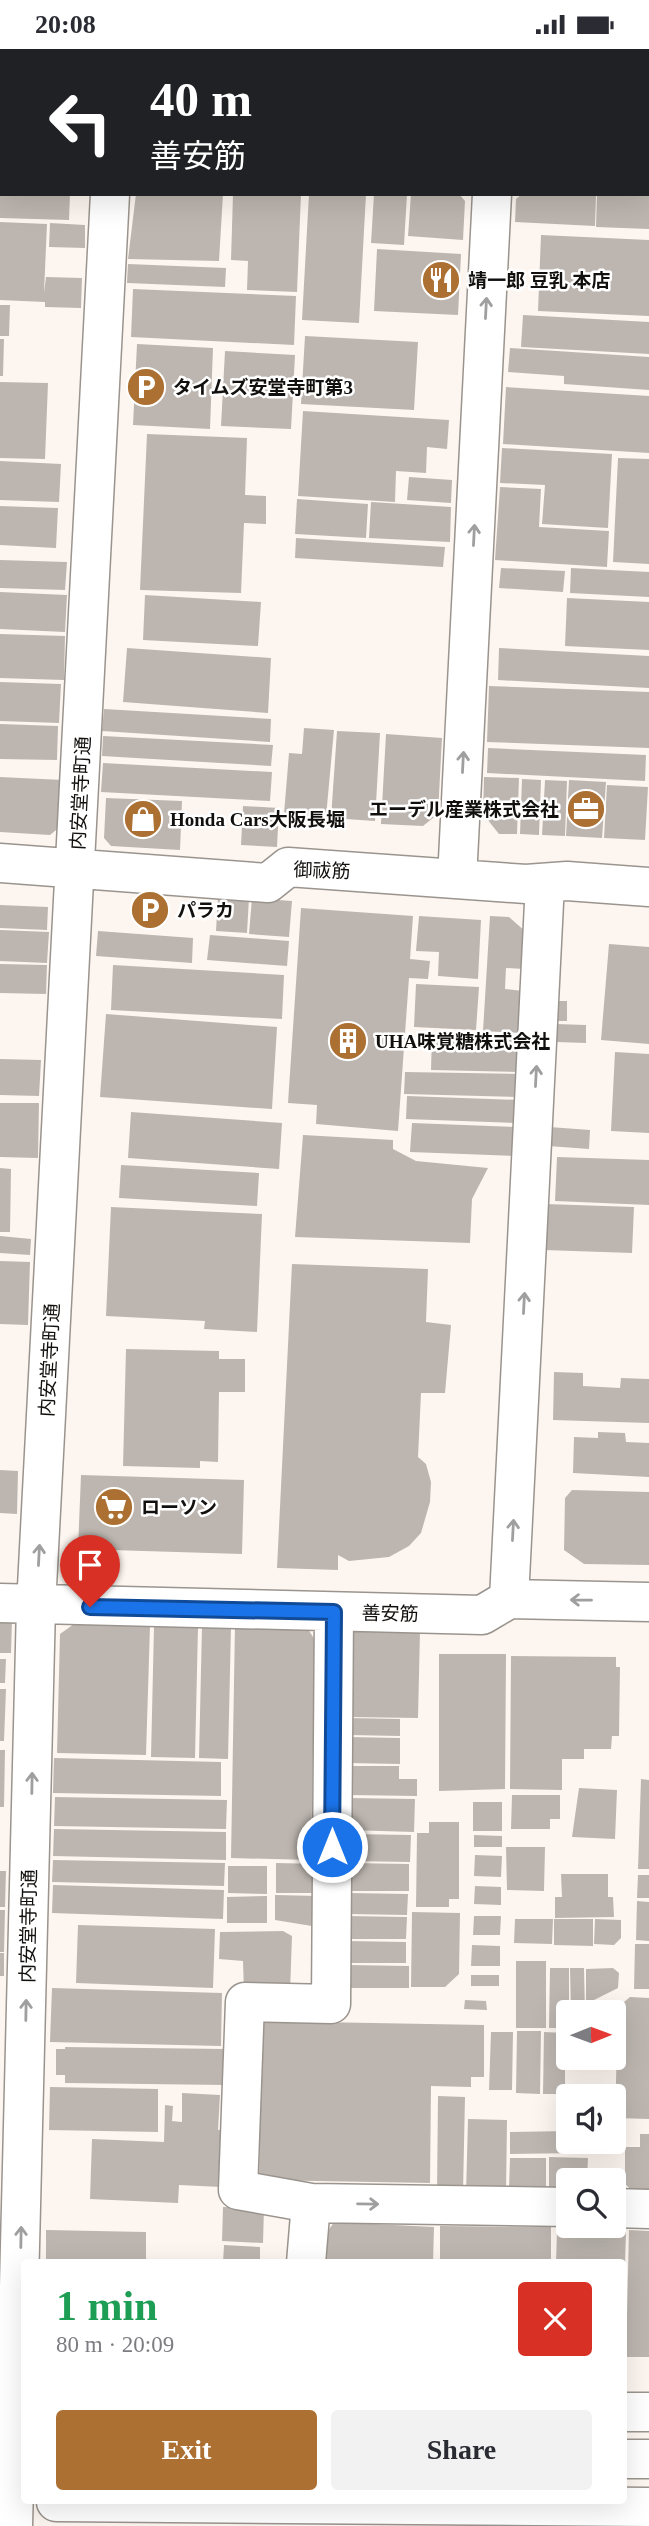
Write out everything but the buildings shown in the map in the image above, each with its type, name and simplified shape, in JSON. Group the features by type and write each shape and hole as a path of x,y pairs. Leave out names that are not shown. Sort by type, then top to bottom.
{"street":[{"name":"内安堂寺町通","path":"13,2526 18,1605 76,868 110,196"},
{"path":"457,879 492,196"},
{"name":"御祓筋","path":"0,863 268,883 288,866 457,879 545,883 567,881 649,887"},
{"path":"509,1599 545,883"},
{"name":"善安筋","path":"18,1605 482,1615 509,1599 649,1602"},
{"path":"334,1612 331,2004 245,2002 238,2190 311,2203 556,2207"},
{"path":"306,2259 311,2203"},
{"path":"626,2208 649,2209"},
{"path":"627,2412 649,2412"},
{"path":"627,2459 649,2459"},
{"path":"293,2504 649,2507"}],"place":[{"name":"靖一郎 豆乳 本店","path":"441,280"},
{"name":"タイムズ安堂寺町第3","path":"146,387"},
{"name":"エーデル産業株式会社","path":"586,809"},
{"name":"Honda Cars大阪長堀","path":"143,819"},
{"name":"パラカ","path":"150,910"},
{"name":"UHA味覚糖株式会社","path":"348,1041"},
{"name":"ローソン","path":"114,1507"}],"route":[{"path":"90,1607 334,1612 332,1847"}]}
